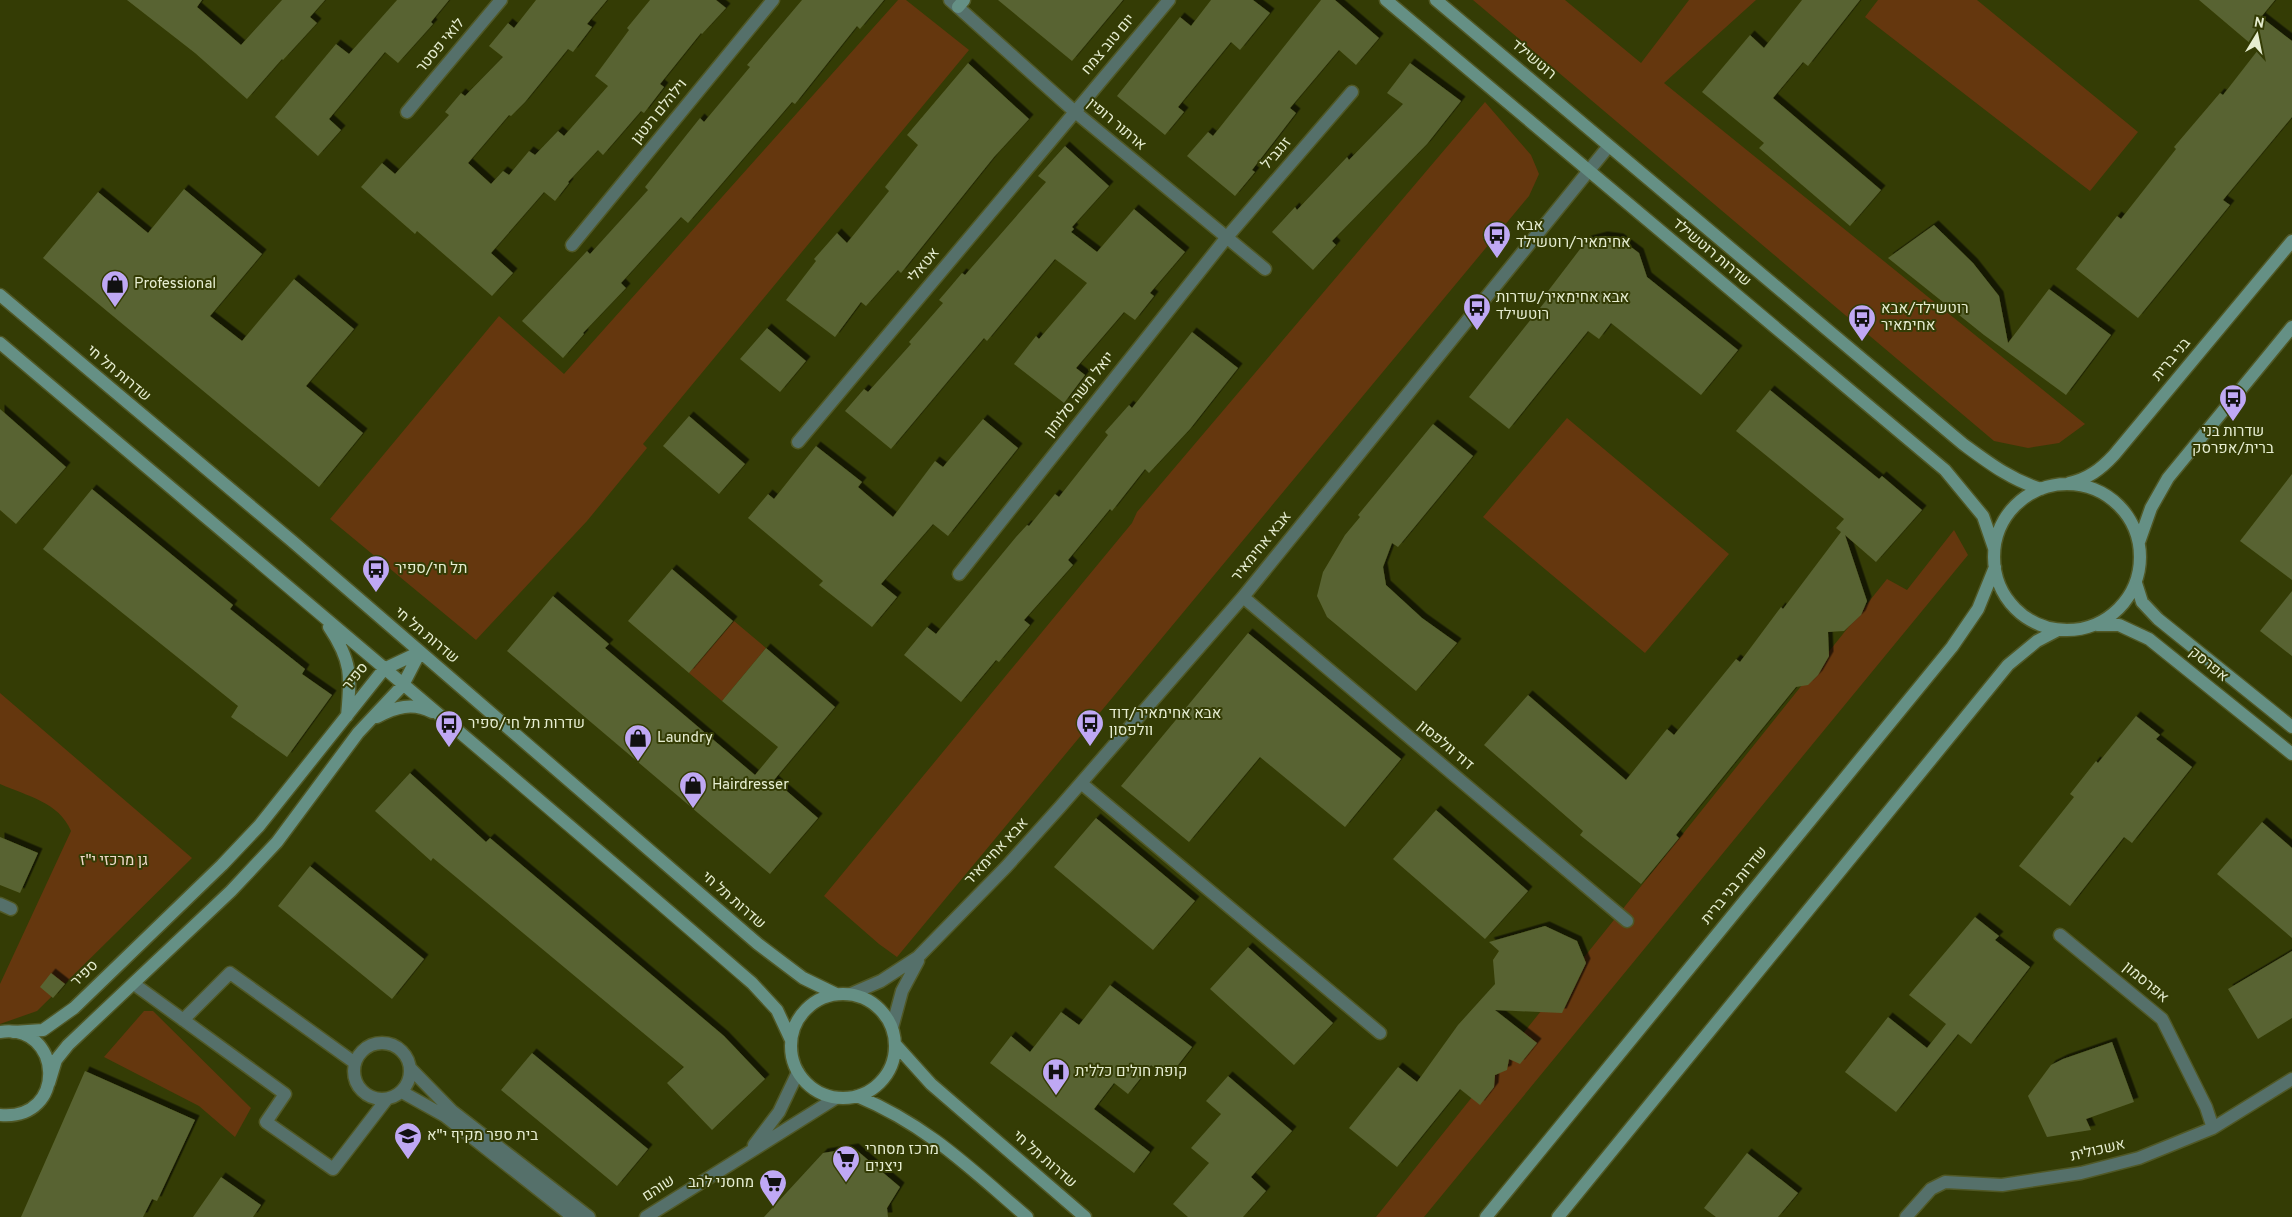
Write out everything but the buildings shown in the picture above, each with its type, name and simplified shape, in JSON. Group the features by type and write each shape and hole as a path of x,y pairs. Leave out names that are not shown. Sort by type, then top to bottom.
{"main road":[{"name":"שדרות רוטשילד","path":"1386,0 1944,470 1972,500 1983,516 1994,548"},
{"name":"רוטשילד","path":"1436,0 1608,147"},
{"name":"שדרות רוטשילד","path":"1608,147 1963,444 2002,473 2020,483 2041,489"},
{"name":"בני ברית","path":"2066,484 2082,480 2102,468 2292,241"},
{"name":"שדרות תל חי","path":"0,295 420,652 758,944 803,978 836,994"},
{"path":"2139,542 2151,508 2168,478 2292,327"},
{"path":"0,343 403,685 524,784 752,983 777,1010 791,1040"},
{"path":"2066,484 2091,488 2113,500 2130,518 2139,542 2140,570 2136,583 2120,609 2094,625 2076,630 2058,630 2040,625 2023,615 2009,602 2000,585 1995,567 1994,548 2000,529 2010,512 2024,498 2041,489 2066,484"},
{"name":"שדרות בני ברית","path":"1486,1217 1952,647 1978,609 1995,567"},
{"name":"אפרסק","path":"2136,583 2142,602 2154,614 2292,727"},
{"path":"321,614 339,642 347,660 350,674 347,716"},
{"name":"אפרסק","path":"2094,625 2119,625 2149,639 2292,754"},
{"path":"1558,1217 2002,672 2037,641 2058,630"},
{"path":"0,1115 14,1115 26,1112 37,1105 44,1095 56,1060 68,1045 231,891 277,842 358,733 403,685 420,652"},
{"name":"ספיר","path":"0,1032 43,1030 57,1022 81,1001 222,865 259,826 384,669 420,652"},
{"path":"358,733 376,717 390,709 405,706 424,708 445,719"},
{"path":"836,994 851,994 865,998 877,1006 888,1018 895,1044 894,1060 884,1079 872,1090 857,1096 836,1098 816,1091 798,1072 792,1059 791,1040 795,1026 806,1009 817,1000 836,994"},
{"path":"14,1032 27,1036 38,1044 46,1055 50,1069 49,1083"},
{"name":"שדרות תל חי","path":"895,1044 931,1084 1085,1217"},
{"path":"857,1096 902,1118 941,1143 1027,1217"}],"street":[{"name":"לואי פסטר","path":"407,112 500,0"},
{"name":"וילהלם רנטגן","path":"572,245 773,0"},
{"name":"יום טוב צמח","path":"1074,111 1169,0"},
{"name":"ארתור רופין","path":"958,2 1074,111 1265,269"},
{"name":"זנגביל","path":"1227,237 1352,92"},
{"name":"אטאלי","path":"798,442 1074,111"},
{"name":"אבא אחימאיר","path":"851,994 892,975 923,952 1006,867 1243,597 1608,147"},
{"name":"יואל משה סלומון","path":"959,574 1227,237"},
{"name":"דוד וולפסון","path":"1243,597 1627,921"},
{"path":"1081,782 1380,1033"},
{"name":"אפרסמון","path":"2060,935 2162,1019 2206,1107 2213,1128"},
{"name":"אבא אחימאיר","path":"892,1028 906,982 923,952"},
{"path":"184,1020 230,973 355,1063"},
{"path":"134,984 285,1094 266,1122 333,1169 386,1100 402,1092 407,1086 411,1069"},
{"path":"386,1100 369,1097 361,1091 356,1082 355,1063 365,1049 378,1043 395,1046 402,1052 411,1069 452,1111 588,1217"},
{"name":"שוהם","path":"741,1157 755,1144 779,1112 798,1072"},
{"name":"אשכולית","path":"1906,1217 1925,1194 1945,1182 2002,1185 2081,1173 2139,1158 2213,1128 2292,1079"},
{"path":"402,1092 445,1116 573,1217"},
{"name":"שוהם","path":"646,1217 836,1098"}],"green space":[{"path":"898,0 906,0 969,50 643,444 647,448 587,521 476,640 330,519 499,316 564,374"},
{"path":"1473,0 1565,0 1641,63 1689,0 1756,0 1664,83 2085,424 2059,443 2028,448 1994,441"},
{"path":"1878,0 1977,0 2138,132 2090,191 1865,17"},
{"path":"1485,102 1531,155 1539,174 1529,196 897,957 879,944 824,896 1132,523 1137,512"},
{"path":"1567,418 1729,554 1645,653 1483,517"},
{"path":"1954,530 1968,555 1424,1217 1376,1217 1887,579 1907,590"},
{"path":"734,621 766,648 722,701 689,673"},
{"name":"גן מרכזי י\"ז","path":"0,693 192,858 37,1011 0,1024 0,984 71,831 59,813 41,801 0,784"},
{"path":"144,1011 153,1011 251,1108 235,1137 199,1106 104,1057"}],"place":[{"name":"אבא אחימאיר/רוטשילד","path":"1497,259"},
{"name":"Professional","path":"115,308"},
{"name":"אבא אחימאיר/שדרות רוטשילד","path":"1477,331"},
{"name":"רוטשילד/אבא אחימאיר","path":"1862,342"},
{"name":"שדרות בני ברית/אפרסק","path":"2233,422"},
{"name":"תל חי/ספיר","path":"376,593"},
{"name":"אבא אחימאיר/דוד וולפסון","path":"1090,747"},
{"name":"שדרות תל חי/ספיר","path":"449,748"},
{"name":"Laundry","path":"638,762"},
{"name":"Hairdresser","path":"693,809"},
{"name":"קופת חולים כללית","path":"1056,1096"},
{"name":"בית ספר מקיף י\"א","path":"408,1160"},
{"name":"מרכז מסחרי ניצנים","path":"846,1183"},
{"name":"מחסני להב","path":"773,1207"}]}
